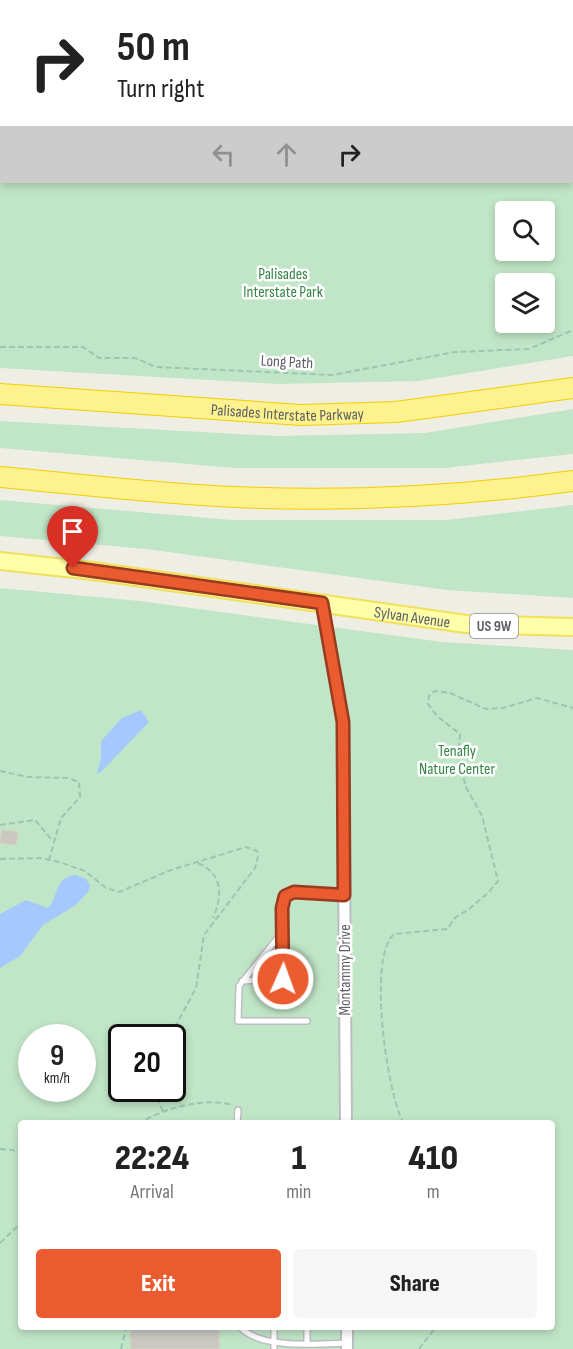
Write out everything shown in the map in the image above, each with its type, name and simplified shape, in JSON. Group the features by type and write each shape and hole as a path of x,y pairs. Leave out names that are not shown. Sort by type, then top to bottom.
{"highway":[{"name":"Palisades Interstate Parkway","path":"0,394 301,415 396,412 573,388"},
{"path":"0,477 236,497 315,498 472,494 573,481"}],"main road":[{"name":"US 9W","path":"0,561 322,603"},
{"name":"Sylvan Avenue","path":"322,603 475,625 573,627"}],"street":[{"name":"Montammy Drive","path":"322,603 343,722 346,1120"},
{"path":"347,1330 347,1346"}],"lane":[{"path":"242,981 283,979 282,908 285,896 294,892 344,895"},
{"path":"284,930 239,986 238,1021 307,1021"},
{"path":"237,1110 237,1120"},
{"path":"243,1330 248,1335 274,1346 307,1344 347,1346"},
{"path":"274,1330 274,1346"},
{"path":"307,1330 307,1344"}],"path":[{"name":"Long Path","path":"0,347 82,347 99,358 135,358 156,368 332,375 456,352 529,349 573,330"},
{"path":"402,1120 392,1097 382,1037 385,948 394,934 447,929 456,917 482,899 498,881 482,816 466,787 458,759 460,734 437,716 428,704 429,696 435,691 445,692 493,709 537,698 573,708"},
{"path":"0,771 28,777 68,778 79,782 80,796 61,818 49,860"},
{"path":"0,825 35,819 46,829 53,842"},
{"path":"0,859 16,857 49,860 85,871 112,892 119,892 171,870 246,848 254,849 258,856 255,868 211,923"},
{"path":"177,1024 196,988 201,944 219,905 220,886 210,870 197,862"},
{"path":"160,1102 163,1112"},
{"path":"146,1120 163,1112 220,1102 232,1104 237,1110"},
{"path":"0,1149 18,1151"},
{"path":"0,1243 18,1226"},
{"path":"121,1349 126,1330"},
{"path":"419,1349 433,1330"}],"green space":[{"name":"Palisades Interstate Park","path":"0,183 573,183 573,356 419,381 279,384 0,368"},
{"path":"573,409 573,454 444,468 235,468 0,448 0,421 276,436 424,433"},
{"path":"0,500 232,520 447,520 573,505 573,598 447,590 146,549 0,536"},
{"name":"Tenafly Nature Center","path":"0,588 140,601 442,642 573,650 573,1349 0,1349"}],"water":[{"path":"141,710 149,722 100,773 97,773 101,759 101,741 122,718"},
{"path":"76,875 86,879 90,885 88,892 76,905 43,925 20,956 0,968 0,914 26,900 48,908 60,883 69,876"}],"building":[{"path":"2,830 18,832 16,845 0,843"},
{"path":"130,1330 219,1330 219,1349 131,1349"}],"route":[{"path":"73,568 322,603 343,722 344,895 294,892 285,896 282,908 283,979"}]}
